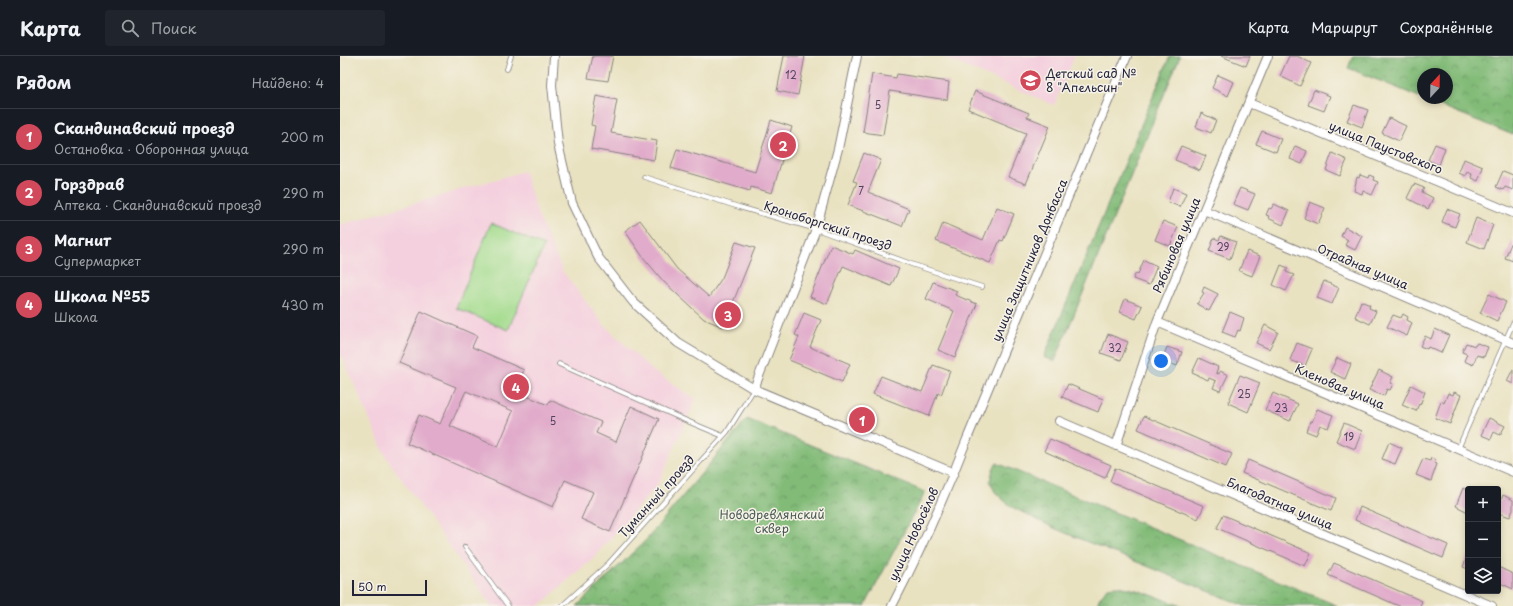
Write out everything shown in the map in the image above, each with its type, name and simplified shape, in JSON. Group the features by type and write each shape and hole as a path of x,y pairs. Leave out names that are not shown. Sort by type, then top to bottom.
{"street":[{"path":"554,56 552,85 558,144 572,203 598,257 633,302 678,343 754,389 954,473"},
{"path":"754,389 816,229 838,149 857,56"},
{"name":"улица Защитников Донбасса","path":"954,473 1127,56"},
{"name":"Рябиновая улица","path":"1116,446 1157,322 1268,56"},
{"name":"улица Паустовского","path":"1249,103 1513,212"},
{"name":"Отрадная улица","path":"1204,210 1509,341"},
{"name":"Кленовая улица","path":"1157,322 1513,472"},
{"name":"Благодатная улица","path":"1059,421 1492,606"},
{"name":"улица Новосёлов","path":"892,606 920,550 954,473"}],"lane":[{"path":"507,69 511,56"},
{"name":"Кроноборгский проезд","path":"644,177 739,207 816,229 914,265 982,287"},
{"path":"1458,449 1509,341 1513,323"},
{"path":"559,364 723,436"},
{"name":"Туманный проезд","path":"562,606 608,564 723,436 754,389"},
{"path":"464,547 508,606"}],"shaded area":[{"name":"Детский сад № 8 \"Апельсин\"","path":"941,56 1075,56 1054,105"},
{"path":"524,171 538,215 563,272 604,325 653,371 696,399 658,484 595,556 539,606 492,606 386,457 340,351 340,225"}],"green space":[{"path":"1170,56 1180,56 1055,361 1044,357"},
{"path":"1353,56 1513,56 1513,135 1437,104 1453,104 1453,68 1417,68 1417,96 1348,68"},
{"path":"491,223 544,246 508,330 456,308"},
{"name":"Новодревлянский сквер","path":"747,419 925,492 865,606 577,606 647,539"},
{"path":"997,463 1338,606 1245,606 1056,529 1010,506 995,492 990,481 993,469"},
{"path":"1118,586 1137,590 1182,606 1097,606 1099,599 1108,587"}],"building":[{"path":"593,56 613,56 608,81 588,78"},
{"path":"784,56 805,56 798,95 777,91"},
{"path":"1221,56 1250,56 1246,66"},
{"path":"1289,56 1297,56 1311,63 1300,86 1280,76"},
{"path":"872,74 896,78 897,74 949,82 947,100 890,91 883,135 863,132"},
{"path":"1218,75 1234,82 1228,96 1212,88"},
{"path":"1314,90 1330,96 1324,111 1308,105"},
{"path":"975,91 1029,113 1027,117 1050,126 1026,184 1008,177 1026,133 968,109"},
{"path":"596,96 617,100 611,133 657,141 654,160 591,149 595,126 591,125"},
{"path":"1354,105 1368,110 1362,127 1347,121"},
{"path":"1201,113 1216,120 1211,133 1196,127"},
{"path":"1389,118 1406,126 1399,141 1382,133"},
{"path":"771,120 792,127 772,193 751,187 750,191 671,168 677,149 755,172"},
{"path":"1262,131 1281,139 1276,152 1256,144"},
{"path":"1435,144 1445,148 1439,165 1428,160"},
{"path":"1181,146 1206,156 1200,170 1175,160"},
{"path":"1295,146 1307,151 1302,164 1290,159"},
{"path":"864,153 881,160 868,192 909,209 902,226 848,205 857,182 853,181"},
{"path":"1332,153 1347,160 1340,176 1326,170"},
{"path":"1464,159 1483,167 1478,181 1471,178 1472,174 1467,172 1465,176 1459,173"},
{"path":"1503,171 1513,175 1513,190 1505,187 1503,190 1496,187"},
{"path":"1360,175 1368,178 1369,175 1374,177 1373,180 1378,182 1372,195 1363,191 1362,194 1354,191 1357,177 1359,178"},
{"path":"1414,184 1424,188 1422,192 1433,198 1428,209 1407,198"},
{"path":"1173,188 1186,193 1180,207 1168,202"},
{"path":"1240,188 1255,194 1248,210 1233,204"},
{"path":"1310,202 1325,208 1318,224 1304,218"},
{"path":"1274,204 1289,211 1283,225 1268,218 1269,216 1266,215 1269,208 1271,209"},
{"path":"997,207 1014,214 1003,241 1000,240 990,263 936,241 943,223 983,240"},
{"path":"1447,209 1460,214 1455,227 1442,222"},
{"path":"1476,218 1493,225 1484,249 1467,242"},
{"path":"640,220 677,269 709,297 722,278 736,242 755,248 723,327 704,319 664,282 643,257 625,231"},
{"path":"1163,221 1178,227 1170,246 1155,240"},
{"path":"1345,227 1362,236 1355,250 1345,245 1348,240 1341,236"},
{"path":"1221,236 1236,242 1230,259 1209,251 1214,238 1219,240"},
{"path":"1513,239 1513,261 1505,258"},
{"path":"831,245 853,254 855,250 899,269 891,286 843,266 827,304 810,297"},
{"path":"1247,251 1260,256 1252,276 1239,271"},
{"path":"1144,260 1157,266 1149,285 1133,279 1136,273 1138,274"},
{"path":"1281,265 1288,268 1286,272 1294,275 1286,291 1273,285"},
{"path":"1324,281 1339,288 1332,304 1317,298"},
{"path":"933,282 957,291 955,295 977,304 955,357 938,350 954,311 926,299"},
{"path":"1204,287 1218,294 1209,311 1197,304 1204,293 1202,292"},
{"path":"1489,294 1506,302 1497,321 1480,313"},
{"path":"1125,299 1142,306 1136,319 1120,312"},
{"path":"1361,301 1370,305 1369,308 1376,311 1370,324 1355,317"},
{"path":"421,311 477,336 472,347 524,370 515,391 548,405 550,400 601,422 596,433 616,442 631,406 659,419 610,532 581,519 593,492 565,480 553,507 407,443 419,415 440,424 456,387 399,363","holes":["466,391 513,411 498,447 450,426"]},
{"path":"1230,312 1244,318 1240,331 1238,330 1235,337 1222,332"},
{"path":"804,313 821,320 810,347 850,364 842,382 789,360 799,337 795,335"},
{"path":"1403,314 1408,317 1407,320 1412,323 1407,336 1387,327 1393,315 1401,318"},
{"path":"1265,325 1278,332 1269,349 1256,343"},
{"path":"1435,329 1449,335 1441,353 1428,347 1427,349 1420,346 1425,336 1431,339"},
{"path":"1108,334 1128,342 1121,360 1101,353"},
{"path":"1297,343 1312,349 1305,366 1290,360"},
{"path":"1466,343 1475,346 1477,343 1488,347 1484,357 1477,355 1473,365 1464,361 1467,354 1462,352"},
{"path":"1167,347 1182,352 1177,366 1162,360"},
{"path":"1199,358 1218,367 1216,373 1219,374 1220,371 1228,375 1220,391 1213,388 1216,381 1209,378 1208,380 1192,373"},
{"path":"1337,358 1351,364 1345,379 1330,372"},
{"path":"933,365 950,371 941,395 938,393 929,416 873,394 881,376 922,392"},
{"path":"1513,369 1513,384 1507,381"},
{"path":"1379,370 1393,377 1390,383 1393,384 1390,390 1387,389 1384,396 1369,390"},
{"path":"1240,375 1260,383 1248,412 1228,403"},
{"path":"1068,384 1103,399 1098,412 1062,397"},
{"path":"1411,385 1425,392 1416,411 1402,405"},
{"path":"1454,392 1461,395 1450,424 1435,418 1441,401 1444,403 1448,393 1453,395"},
{"path":"1273,393 1298,404 1290,421 1265,410"},
{"path":"1317,409 1333,415 1328,428 1320,425 1316,435 1306,431 1310,421 1312,422"},
{"path":"1144,416 1232,454 1226,467 1138,429"},
{"path":"1489,418 1505,426 1500,435 1494,432 1491,439 1481,435"},
{"path":"1344,423 1362,431 1355,449 1336,441"},
{"path":"1050,439 1111,465 1105,478 1044,451"},
{"path":"1389,442 1402,448 1395,464 1382,459"},
{"path":"1431,458 1436,460 1434,463 1437,464 1431,481 1416,475 1423,459 1430,461"},
{"path":"1248,460 1336,498 1331,511 1242,473"},
{"path":"1115,468 1204,506 1198,519 1110,481"},
{"path":"1463,488 1465,489 1465,510 1456,506"},
{"path":"1503,495 1513,500 1513,510 1510,517 1501,514 1501,500"},
{"path":"1360,507 1448,545 1443,558 1355,520"},
{"path":"1223,515 1311,553 1305,566 1217,528"},
{"path":"1334,563 1422,601 1420,606 1399,606 1328,575"},
{"path":"1501,568 1513,574 1513,589 1501,583"}],"place":[{"name":"Детский сад № 8 \"Апельсин\"","path":"1031,80"},
{"name":"Горздрав","path":"783,145"},
{"name":"Магнит","path":"728,315"},
{"name":"Школа №55","path":"516,387"},
{"name":"Скандинавский проезд","path":"862,420"}]}
